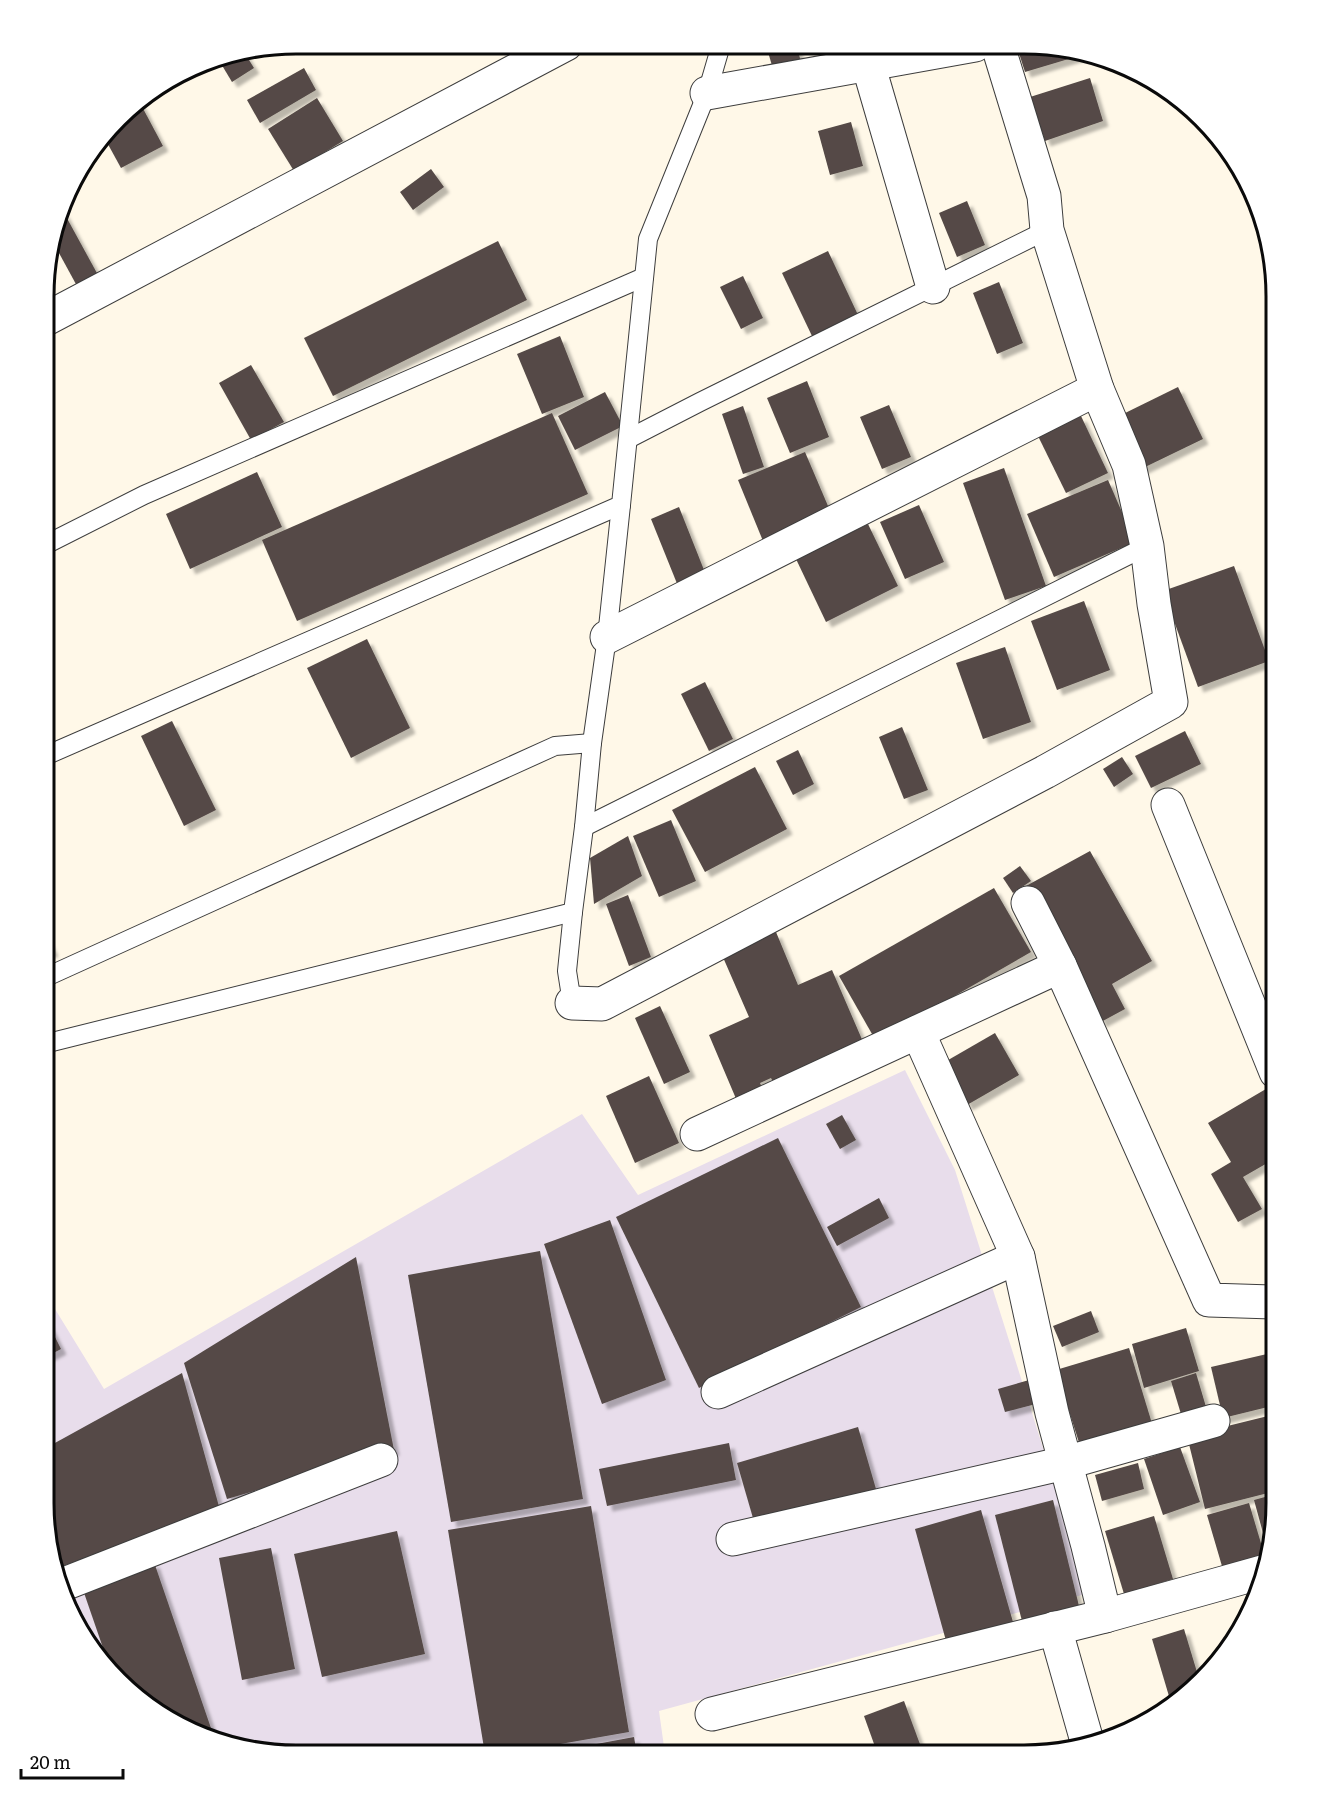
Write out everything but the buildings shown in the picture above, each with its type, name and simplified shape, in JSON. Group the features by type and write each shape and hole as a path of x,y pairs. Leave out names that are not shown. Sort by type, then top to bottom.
{"street":[{"path":"54,315 547,54"},
{"path":"707,93 924,54"},
{"path":"572,1004 602,1004 1045,772 1171,702 1154,604 1147,546 1129,465 1097,389 1047,230 1044,196 1000,54"},
{"path":"868,64 933,287"},
{"path":"607,637 1097,389"},
{"path":"1168,805 1266,1047"},
{"path":"1028,903 1060,966 1209,1299 1266,1302"},
{"path":"697,1134 1060,966"},
{"path":"918,1032 1018,1257 1052,1413 1105,1616"},
{"path":"718,1392 1018,1257"},
{"path":"733,1539 1065,1463 1213,1421"},
{"path":"68,1583 381,1460"},
{"path":"712,1714 1105,1616 1255,1574"},
{"path":"1055,1628 1086,1737"}],"lane":[{"path":"572,1004 567,971 592,743 607,637 648,239 707,93 718,54"},
{"path":"628,439 1047,230"},
{"path":"54,540 144,495 644,277"},
{"path":"54,752 621,505"},
{"path":"584,827 1147,546"},
{"path":"54,973 555,746 592,743"},
{"path":"54,1042 573,912"}],"shaded area":[{"path":"905,1070 955,1170 1089,1593 659,1711 664,1745 296,1745 265,1743 218,1732 175,1713 137,1685 114,1662 86,1624 72,1595 62,1565 56,1534 54,1307 104,1389 582,1114 638,1195"}]}
